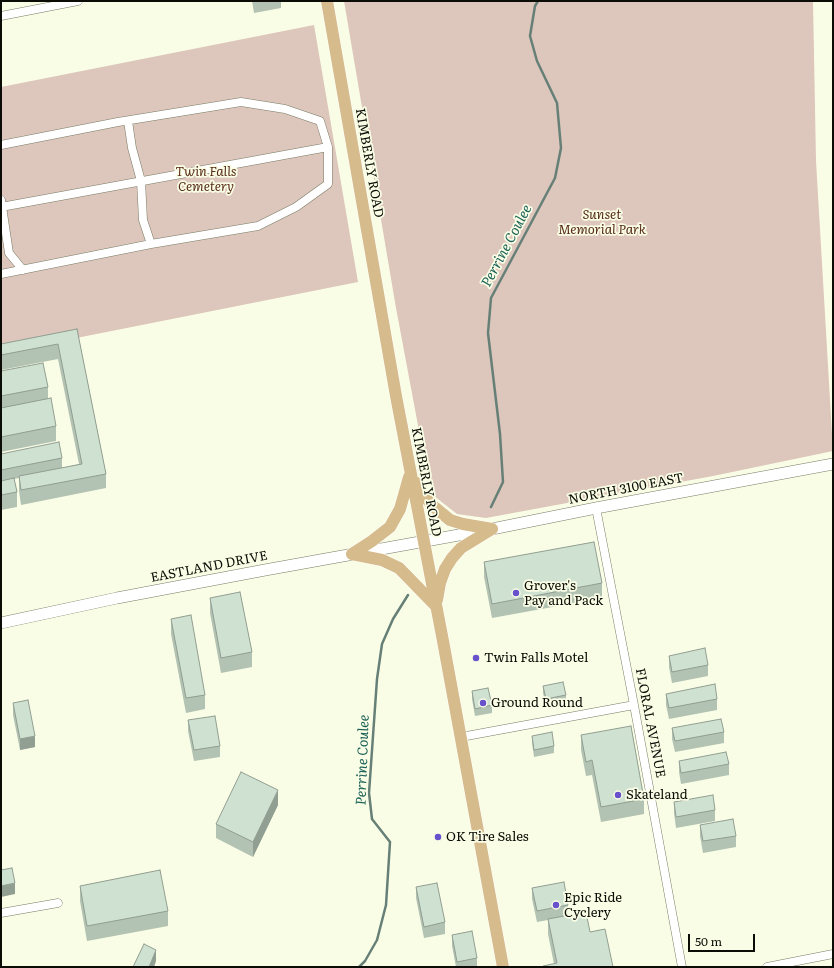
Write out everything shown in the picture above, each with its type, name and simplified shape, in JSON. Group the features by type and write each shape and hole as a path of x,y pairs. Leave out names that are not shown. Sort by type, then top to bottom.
{"main road":[{"name":"KIMBERLY ROAD","path":"327,1 410,474 424,541 503,967"},
{"name":"NORTH 3100 EAST","path":"424,541 833,464"},
{"path":"410,474 422,494 433,506 450,520 492,529"},
{"path":"352,554 372,541 390,526 400,509 410,474"},
{"path":"436,606 440,583 452,558 461,548 492,529"},
{"name":"EASTLAND DRIVE","path":"1,623 117,598 424,541"},
{"path":"352,554 382,560 399,568 436,606"}],"street":[{"path":"1,16 36,5 78,1"},
{"path":"1,145 128,121 241,102 285,109 320,121 328,147 328,184 296,207 258,226 151,244 1,274"},
{"path":"128,121 132,148 141,181 143,220 151,244"},
{"path":"23,270 9,253 1,205 328,147"},
{"name":"FLORAL AVENUE","path":"596,508 682,967"},
{"path":"460,737 634,705"},
{"path":"1,913 58,902"},
{"path":"767,967 833,954"}],"green space":[{"name":"Sunset Memorial Park","path":"344,1 813,1 816,161 833,451 713,476 486,518 457,514 434,496 423,452 396,308"},
{"name":"Twin Falls Cemetery","path":"314,25 358,282 1,353 1,87"}],"building":[{"path":"77,329 106,474 21,490 19,476 82,464 58,344 1,355 1,344"},
{"path":"43,363 48,387 1,396 1,371"},
{"path":"51,398 56,426 1,437 1,408"},
{"path":"59,442 62,458 1,470 1,454"},
{"path":"14,478 17,492 1,495 1,481"},
{"path":"594,542 602,583 492,604 484,562"},
{"path":"240,592 252,652 221,658 210,598"},
{"path":"191,615 205,695 186,698 171,619"},
{"path":"705,648 708,665 672,672 669,656"},
{"path":"563,682 566,695 546,699 543,686"},
{"path":"715,684 717,699 669,708 666,694"},
{"path":"488,688 492,705 475,709 472,691"},
{"path":"28,700 35,736 20,739 13,703"},
{"path":"215,716 220,746 194,750 188,720"},
{"path":"721,719 724,732 675,741 672,728"},
{"name":"Skateland","path":"631,726 644,799 601,807 592,760 586,762 581,735"},
{"path":"552,732 554,746 534,750 532,736"},
{"path":"726,752 729,764 681,773 679,761"},
{"path":"241,772 278,790 253,842 216,824"},
{"path":"713,795 715,810 676,817 674,802"},
{"path":"733,819 736,836 703,841 700,825"},
{"path":"12,868 15,883 1,886 1,870"},
{"path":"160,870 168,911 87,926 80,886"},
{"path":"564,882 568,905 537,911 532,888"},
{"path":"437,883 445,922 424,927 416,887"},
{"path":"586,912 590,932 605,929 613,967 543,967 557,963 548,919"},
{"path":"472,931 477,958 457,962 452,935"},
{"path":"144,944 156,950 149,967 133,967"}],"waterway":[{"name":"Perrine Coulee","path":"491,507 503,482 500,434 488,333 491,298 555,178 561,148 557,103 537,61 530,36 535,6 538,1"},
{"name":"Perrine Coulee","path":"359,967 365,961 377,940 386,905 390,842 372,819 369,793 377,679 382,644 393,619 408,595"}],"place":[{"name":"Grover's Pay and Pack","path":"516,593"},
{"name":"Twin Falls Motel","path":"476,658"},
{"name":"Ground Round","path":"483,703"},
{"name":"Skateland","path":"618,795"},
{"name":"OK Tire Sales","path":"438,837"},
{"name":"Epic Ride Cyclery","path":"556,905"}]}
